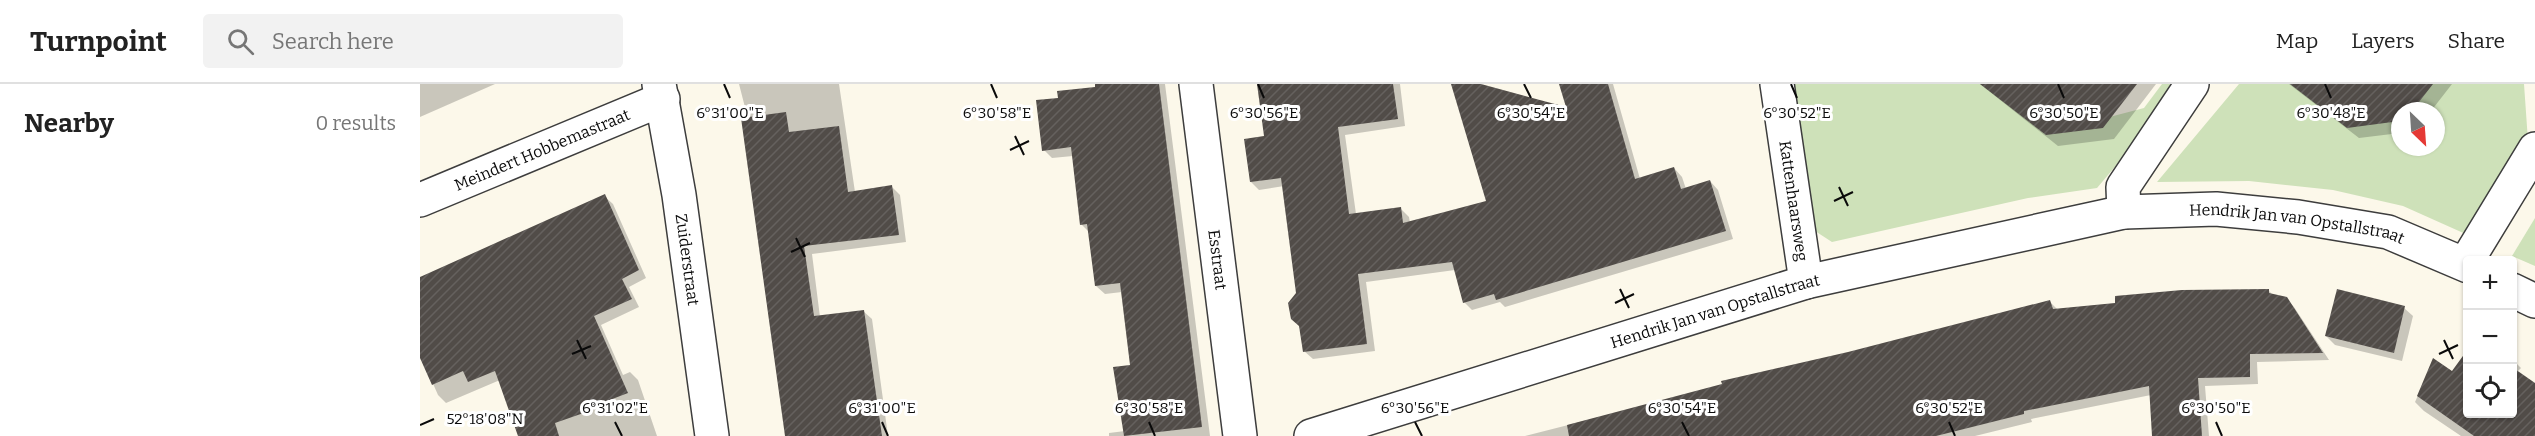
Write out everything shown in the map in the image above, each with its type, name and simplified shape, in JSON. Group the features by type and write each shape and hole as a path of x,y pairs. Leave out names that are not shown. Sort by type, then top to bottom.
{"street":[{"name":"Esstraat","path":"1196,84 1240,436"},
{"name":"Kattenhaarsweg","path":"1777,84 1806,282"},
{"path":"2124,212 2123,187 2192,84"},
{"name":"Meindert Hobbemastraat","path":"420,200 661,91"},
{"name":"Zuiderstraat","path":"661,91 712,436"},
{"name":"Hendrik Jan van Opstallstraat","path":"2471,256 2535,149"},
{"name":"Hendrik Jan van Opstallstraat","path":"1311,436 1806,282 2124,212 2216,209 2298,216 2388,232 2463,264"},
{"path":"2517,292 2535,301"}],"green space":[{"path":"1794,84 2012,84 2075,126 2144,108 2162,84 2185,84 2097,188 2028,198 1832,242 1815,231"},
{"path":"2239,84 2524,84 2528,141 2479,240 2403,206 2333,190 2249,181 2157,182"},
{"path":"2535,218 2535,266 2517,258 2517,256 2512,256"}],"building":[{"path":"1095,84 1159,84 1202,427 1124,436 1113,367 1130,365 1120,283 1095,286 1087,224 1080,225 1071,147 1042,151 1036,100 1058,98 1057,91 1095,87"},
{"path":"1257,84 1393,84 1398,119 1338,127 1349,214 1401,207 1403,223 1486,201 1451,84 1481,84 1566,107 1559,84 1608,84 1635,179 1674,167 1681,189 1710,180 1726,231 1496,300 1494,294 1463,303 1452,262 1358,274 1367,344 1303,352 1299,326 1291,319 1288,303 1296,293 1281,178 1250,182 1244,139 1264,136"},
{"path":"1980,84 2137,84 2103,128 2046,135"},
{"path":"2290,84 2433,84 2419,102 2391,102 2391,122 2347,128"},
{"path":"786,112 789,132 839,126 848,192 892,185 899,235 804,246 814,316 864,310 882,436 785,436 741,118"},
{"path":"605,194 639,270 622,279 632,299 594,316 628,393 594,406 595,409 555,423 559,436 518,436 495,371 468,382 463,371 432,385 420,358 420,277"},
{"path":"2269,289 2269,293 2287,297 2323,353 2250,354 2250,377 2198,378 2202,436 2152,436 2149,386 2024,411 2024,414 1936,436 1569,436 1567,425 1722,384 1721,381 1848,352 2050,300 2053,309 2115,303 2115,296 2182,290"},
{"path":"2337,289 2405,306 2394,353 2325,336"},
{"path":"2463,356 2463,418 2517,418 2517,370 2535,383 2535,436 2474,436 2417,396 2433,358 2452,371"}]}
